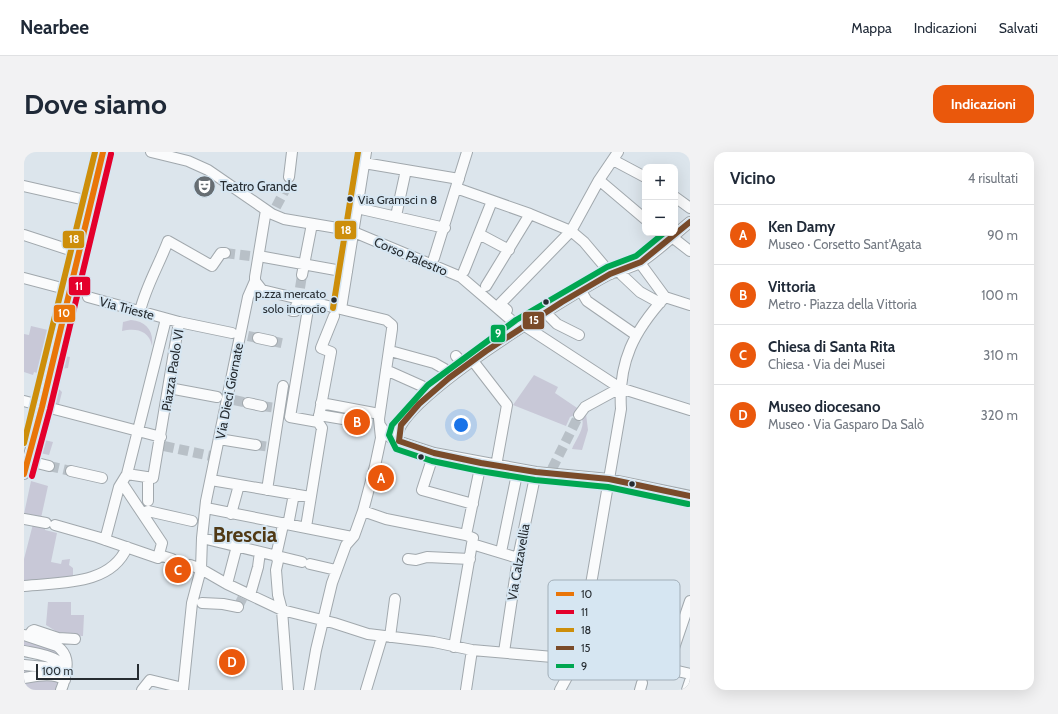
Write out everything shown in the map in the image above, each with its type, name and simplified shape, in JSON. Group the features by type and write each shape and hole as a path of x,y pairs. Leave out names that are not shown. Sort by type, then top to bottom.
{"street":[{"path":"24,473 28,440 42,407 72,290 79,253 93,202 103,152"},
{"name":"Corso Palestro","path":"151,152 190,156 284,219 353,231 462,277 523,326 620,388 690,410"},
{"path":"289,177 292,152"},
{"path":"306,527 322,428 318,418 332,352 321,348 338,312 347,272 366,152"},
{"path":"434,258 445,228 467,152"},
{"path":"571,231 599,180 616,156 642,176"},
{"path":"364,163 406,170 457,184 492,201 530,214 571,231 584,242 611,274"},
{"path":"396,216 406,170"},
{"path":"599,180 642,216"},
{"path":"24,186 93,202"},
{"path":"678,199 690,208"},
{"path":"464,271 492,201"},
{"path":"357,208 445,228"},
{"name":"Via Dieci Giornate","path":"183,689 197,603 197,586 201,572 202,541 198,522 206,505 226,399 248,297 255,281 271,210"},
{"path":"486,286 530,214"},
{"path":"380,426 391,430 398,428 433,391 469,364 545,312 611,274 640,263 690,222"},
{"path":"302,275 312,224"},
{"name":"Corso Palestro","path":"523,326 500,304 571,231"},
{"path":"479,234 508,250"},
{"path":"24,235 79,253"},
{"path":"666,236 690,251"},
{"path":"140,311 147,286 158,267 168,241 212,266 221,253 225,254"},
{"path":"264,257 347,272"},
{"path":"643,267 663,300"},
{"path":"622,275 640,292 663,300 690,305"},
{"path":"24,278 72,290"},
{"path":"255,281 262,290 338,312 389,322 392,329 379,419 382,443 364,511 352,537 346,545 336,570 316,650 309,690"},
{"path":"581,291 587,301 636,335"},
{"name":"Via Trieste","path":"88,297 166,318"},
{"path":"591,580 621,410 620,388 622,371 636,335 645,319 663,300"},
{"path":"308,309 290,417 343,419"},
{"path":"545,312 557,324 579,335"},
{"name":"Piazza Paolo VI","path":"101,538 121,481 147,375 166,318 179,322 161,443 153,478 148,478 146,509"},
{"path":"179,322 232,333"},
{"path":"250,336 272,341"},
{"path":"394,352 434,363 450,372"},
{"path":"456,356 469,364 507,405 496,466"},
{"path":"386,370 433,391"},
{"path":"267,490 272,448 277,427 278,409 283,386"},
{"path":"169,388 226,399"},
{"path":"582,411 620,388"},
{"path":"24,402 134,426 161,443"},
{"path":"248,403 262,406"},
{"path":"321,404 374,412"},
{"path":"380,426 390,437 434,453 496,466 536,472 550,471 609,479 690,496"},
{"path":"398,428 397,436 399,441"},
{"path":"219,440 256,445"},
{"path":"434,453 422,490 473,504"},
{"path":"37,463 49,466"},
{"path":"466,535 482,463"},
{"path":"501,552 518,469"},
{"path":"71,471 102,478"},
{"name":"Via Calzavellia","path":"504,649 518,558 536,472"},
{"path":"121,481 148,478"},
{"path":"211,480 310,497"},
{"path":"121,481 146,509 162,543 159,557"},
{"path":"231,514 239,485"},
{"path":"288,690 282,610 278,595 276,570 277,558 294,494"},
{"path":"206,505 231,514 286,522 289,524 352,537"},
{"path":"146,509 198,522"},
{"path":"364,511 386,519 466,535 473,538 455,645"},
{"path":"24,520 50,524 101,538 159,557 172,559"},
{"path":"202,541 237,546 277,558 336,570"},
{"path":"472,544 518,558"},
{"path":"227,584 237,546"},
{"path":"24,586 102,574 114,566 127,547"},
{"path":"247,595 258,567 260,552"},
{"path":"408,559 416,560 427,557 470,559"},
{"path":"190,565 247,595 282,610 334,623 368,634 455,645 472,650 504,649 548,653"},
{"path":"366,690 376,658 386,637 395,599"},
{"path":"680,630 690,601"},
{"path":"197,603 223,604 238,607"},
{"path":"26,635 33,630 58,638 75,639"},
{"path":"26,635 62,649 66,658 65,677 61,690"},
{"path":"466,690 472,650"},
{"path":"24,651 56,659 62,666 65,677"},
{"path":"24,665 55,668 65,677"},
{"path":"680,670 690,674"},
{"path":"24,678 39,675 65,677"},
{"path":"142,690 150,680 183,689"},
{"path":"687,690 690,681"}],"shaded area":[{"path":"131,320 141,322 148,328 152,336 152,346 148,336 140,331 122,331 123,322"},
{"path":"31,326 48,330 37,373 34,372 33,375 24,372 24,334 29,335"},
{"path":"59,355 70,357 68,368 60,369 55,375"},
{"path":"534,375 558,387 555,393 586,414 588,430 582,450 572,449 581,431 583,421 577,414 570,417 566,426 513,405"},
{"path":"54,380 55,385 62,392 59,404 49,402"},
{"path":"44,440 53,442 49,455 40,453"},
{"path":"31,481 48,486 41,518 24,514"},
{"path":"33,524 45,526 45,530 57,533 51,562 61,564 62,560 70,559 69,565 73,568 73,578 24,584 24,559"},
{"path":"48,602 71,602 71,615 84,615 83,636 62,635 46,625"},
{"path":"24,637 56,648 64,658 24,648"},
{"path":"24,669 44,670 59,677 56,690 24,690"}],"tunnel":[{"path":"276,207 284,192 289,177"},
{"path":"225,253 250,256"},
{"path":"300,288 302,275"},
{"path":"73,291 88,297"},
{"path":"248,336 258,338"},
{"path":"272,341 286,344"},
{"path":"234,400 248,403"},
{"path":"262,406 276,408"},
{"path":"552,469 579,415"},
{"path":"256,445 270,447"},
{"path":"164,446 211,456"},
{"path":"49,466 71,471"},
{"path":"172,559 190,565"},
{"path":"238,607 244,595"}],"transit line":[{"name":"18","path":"24,443 95,152"},
{"name":"10","path":"24,474 42,407 103,152"},
{"name":"18","path":"333,308 358,152"},
{"name":"11","path":"32,476 50,409 111,154"},
{"name":"15","path":"399,441 401,425 419,404 449,378 486,351 562,302 610,274 641,262 690,222"},
{"name":"9","path":"660,236 636,256 607,267 516,320 428,385 392,425 389,435 396,449 432,461 535,480 608,487 688,504"},
{"name":"15","path":"399,441 434,453 481,463 536,472 609,479 690,496"}],"place":[{"name":"Teatro Grande","path":"204,186"},
{"name":"Via Gramsci n 8","path":"350,199"},
{"name":"p.zza mercato solo incrocio","path":"334,300"},
{"name":"Vittoria","path":"357,422"},
{"name":"Ken Damy","path":"381,478"},
{"name":"Chiesa di Santa Rita","path":"178,570"},
{"name":"Museo diocesano","path":"232,662"}],"district":[{"name":"Brescia","path":"245,534"}]}
